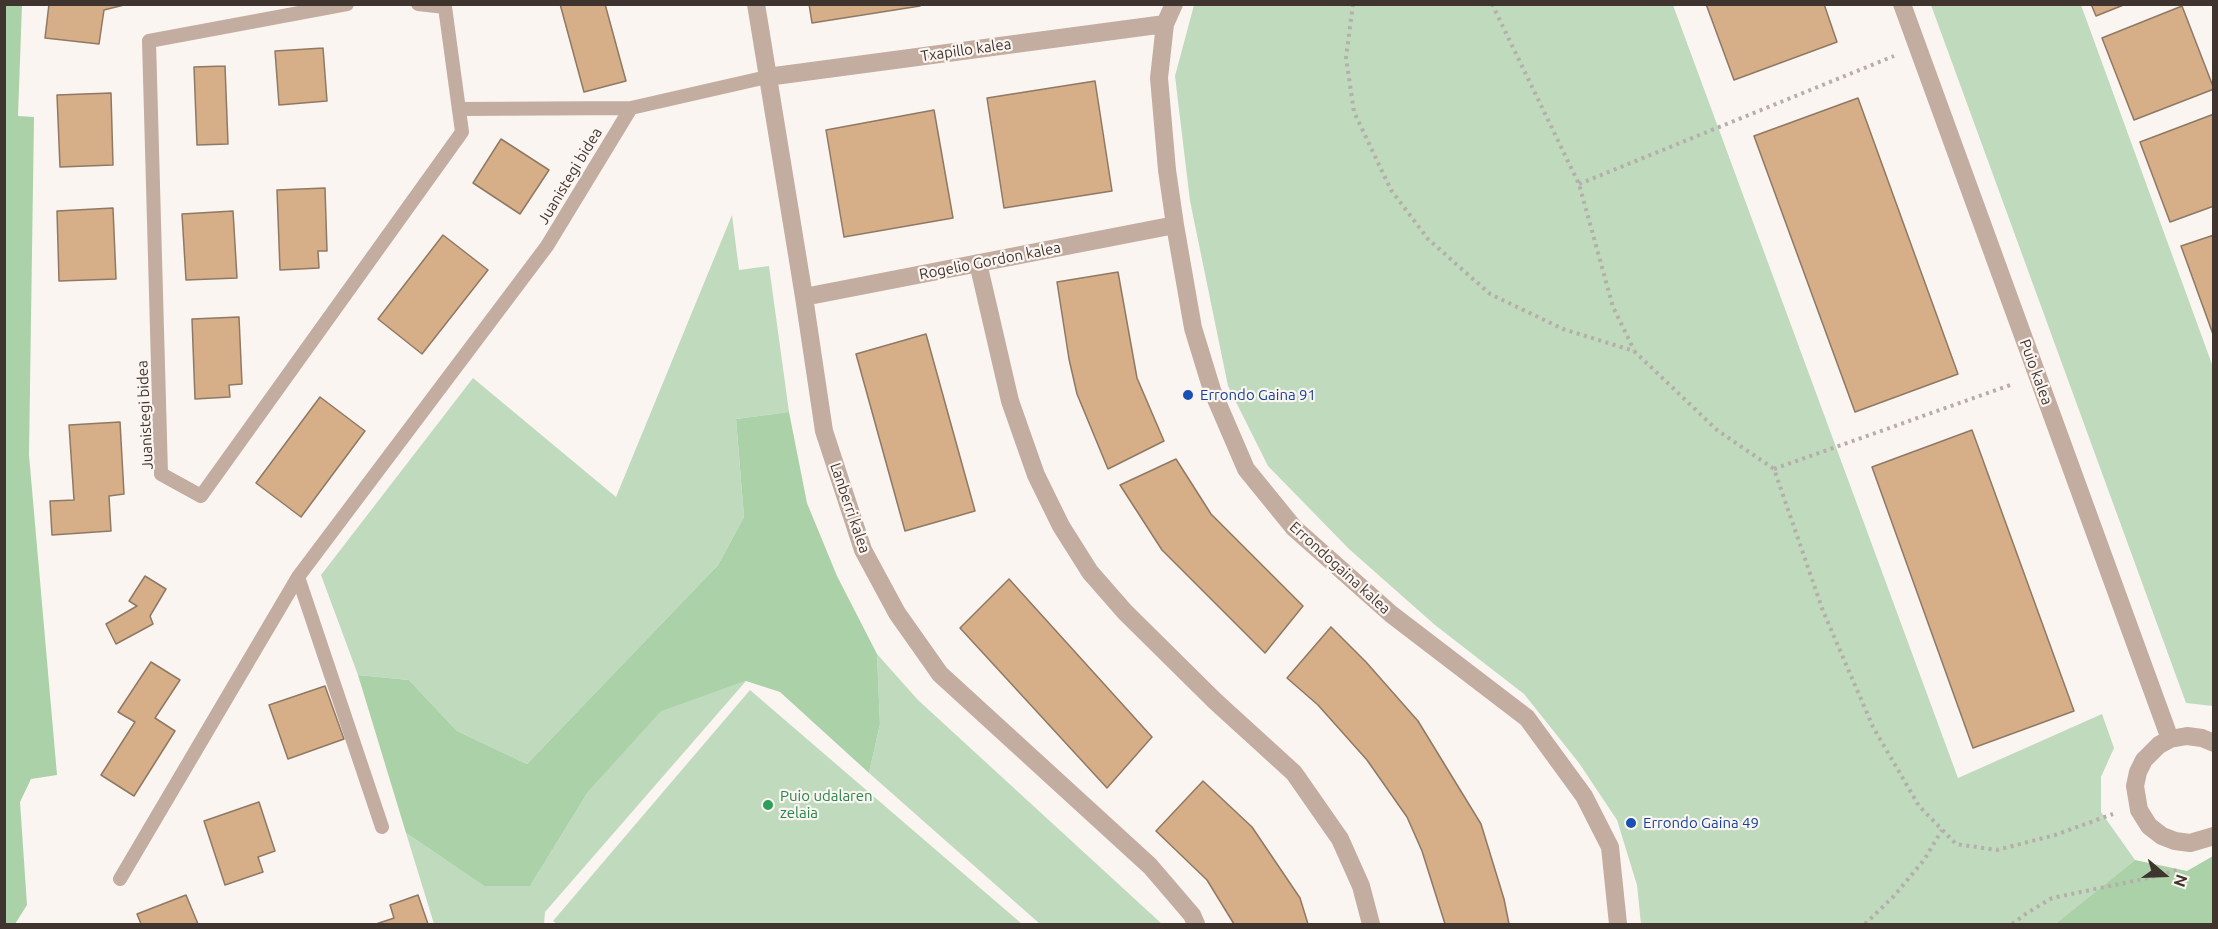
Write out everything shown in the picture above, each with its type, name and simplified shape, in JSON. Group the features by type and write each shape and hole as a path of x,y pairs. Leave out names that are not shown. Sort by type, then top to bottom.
{"street":[{"name":"Lanberri kalea","path":"756,4 824,431 862,550 897,613 940,674 1150,866 1192,915 1196,924"},
{"name":"Errondogaina kalea","path":"1174,4 1165,24 1159,78 1167,170 1175,225 1192,328 1212,390 1246,469 1294,528 1382,606 1527,718 1584,796 1610,847 1618,924"},
{"name":"Puio kalea","path":"1902,4 2170,739"},
{"name":"Txapillo kalea","path":"767,77 1165,24"},
{"name":"Rogelio Gordon kalea","path":"804,297 1175,225"},
{"path":"978,263 1010,401 1036,475 1061,526 1090,572 1125,612 1215,701 1294,773 1340,839 1361,886 1371,924"},
{"path":"2214,743 2202,738 2187,736 2170,739 2152,751 2144,760 2135,786 2138,806 2149,826 2162,836 2190,843 2214,836"}],"lane":[{"name":"Juanistegi bidea","path":"346,4 149,41 161,474 201,496 462,132 445,7 418,4"},
{"name":"Juanistegi bidea","path":"460,109 631,108 767,77"},
{"name":"Juanistegi bidea","path":"120,879 298,577 547,246 631,108"},
{"path":"298,577 381,826"}],"path":[{"path":"1353,4 1346,58 1354,112 1391,190 1428,239 1490,294 1563,329 1634,351"},
{"path":"1492,4 1579,184 1613,307 1634,351 1718,430 1774,469 1822,610 1874,727 1919,806 1956,844 1997,850 2055,835 2138,806"},
{"path":"1579,184 1917,46"},
{"path":"1774,469 2037,376"},
{"path":"1865,924 1894,896 1924,860 1942,830"},
{"path":"2012,924 2052,898 2153,877 2183,868"}],"green space":[{"path":"4,5 22,5 18,116 34,117 29,455 57,775 31,779 20,802 27,905 15,924 5,924"},
{"path":"1194,5 1673,5 1958,778 2102,714 2114,748 2101,777 2101,812 2135,860 2055,924 1641,924 1637,885 1617,820 1579,763 1524,694 1435,625 1349,549 1268,466 1228,386 1190,201 1175,76"},
{"path":"1931,5 2081,5 2213,367 2213,706 2186,703"},
{"path":"732,215 739,270 769,266 789,412 736,419 744,517 718,565 527,764 457,731 409,680 358,675 321,575 473,378 616,497"},
{"path":"789,412 807,503 837,576 877,654 880,724 869,773 780,692 746,681 661,711 588,792 530,886 484,886 406,833 358,675 409,680 457,731 527,764 718,565 744,517 736,419"},
{"path":"877,654 918,700 1162,924 1040,924 869,773 880,724"},
{"path":"746,681 545,912 544,924 434,924 406,833 484,886 530,886 588,792 661,710"},
{"name":"Puio udalaren zelaia","path":"750,690 1022,924 557,924 553,921"},
{"path":"2213,856 2213,924 2055,924 2135,860 2187,871"}],"building":[{"path":"49,4 128,4 104,10 99,44 45,38"},
{"path":"560,4 605,4 626,81 584,92"},
{"path":"809,4 919,4 920,6 812,23"},
{"path":"1706,4 1824,4 1837,42 1734,80"},
{"path":"2091,4 2126,4 2096,16"},
{"path":"2182,6 2214,89 2134,120 2102,38"},
{"path":"323,48 327,101 279,105 275,51"},
{"path":"225,66 228,144 197,145 194,67"},
{"path":"1095,81 1112,191 1004,208 987,98"},
{"path":"111,93 113,165 60,167 57,95"},
{"path":"1858,98 1958,374 1855,412 1754,136"},
{"path":"934,110 953,218 844,237 826,130"},
{"path":"2214,114 2214,206 2170,222 2140,142"},
{"path":"501,139 549,170 520,214 473,183"},
{"path":"325,188 327,251 318,251 319,268 280,270 277,190"},
{"path":"113,208 116,279 59,281 57,211"},
{"path":"233,211 237,278 186,280 182,214"},
{"path":"443,235 488,270 422,354 378,319"},
{"path":"2214,235 2214,337 2181,246"},
{"path":"1118,272 1137,378 1164,441 1108,469 1077,394 1057,282"},
{"path":"239,317 242,384 229,385 230,397 195,399 192,319"},
{"path":"926,334 975,511 905,531 856,354"},
{"path":"320,397 365,431 301,517 256,483"},
{"path":"120,422 124,494 109,496 111,531 52,535 50,501 74,500 69,425"},
{"path":"1972,430 2074,711 1973,748 1872,467"},
{"path":"1176,459 1211,514 1303,606 1265,653 1162,550 1120,485"},
{"path":"145,576 166,589 150,616 153,624 116,644 106,624 137,606 129,601"},
{"path":"1009,579 1152,737 1107,788 960,628"},
{"path":"1331,627 1366,662 1418,721 1481,824 1504,899 1509,924 1445,924 1422,851 1407,817 1367,760 1318,705 1287,678"},
{"path":"151,662 180,680 155,718 175,731 134,796 101,775 135,722 118,712"},
{"path":"325,686 344,739 288,759 269,705"},
{"path":"1203,781 1252,827 1300,898 1308,924 1234,924 1207,880 1156,831"},
{"path":"259,802 275,851 258,857 263,872 225,885 204,821"},
{"path":"186,895 198,924 141,924 137,914"},
{"path":"418,895 428,924 376,924 394,918 390,905"}],"place":[{"name":"Errondo Gaina 91","path":"1188,395"},
{"name":"Puio udalaren zelaia","path":"768,805"},
{"name":"Errondo Gaina 49","path":"1631,823"}]}
